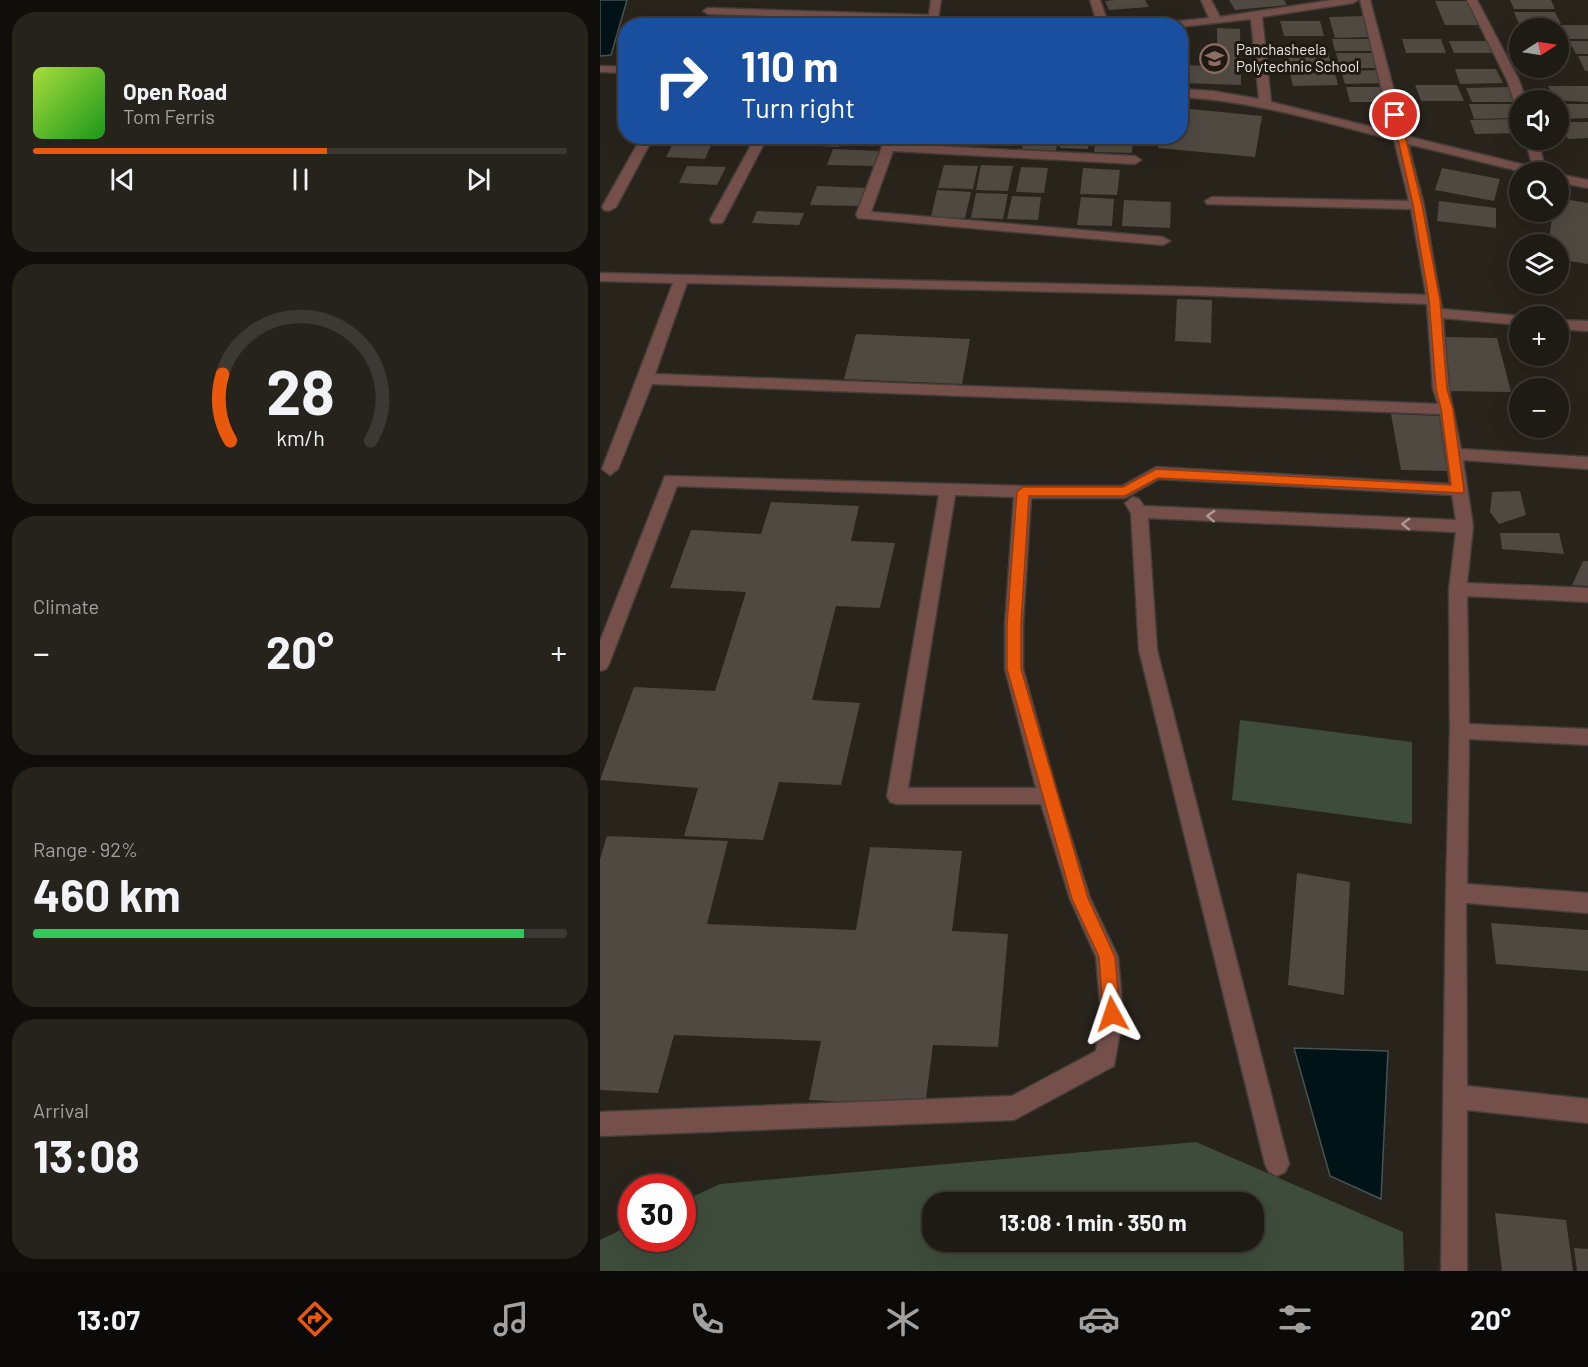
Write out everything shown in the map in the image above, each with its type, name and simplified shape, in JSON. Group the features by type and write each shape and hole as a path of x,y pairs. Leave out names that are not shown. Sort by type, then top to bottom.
{"street":[{"path":"934,18 936,0"},
{"path":"1095,0 1101,18"},
{"path":"1206,0 1216,21"},
{"path":"1188,24 1353,0"},
{"path":"1365,0 1418,205 1435,307 1442,389 1465,526 1458,589 1460,730 1456,893 1454,1271"},
{"path":"1472,0 1516,90"},
{"path":"708,11 851,18"},
{"path":"1256,15 1265,104"},
{"path":"601,69 618,70"},
{"path":"1188,93 1213,95 1265,104 1509,165"},
{"path":"609,207 644,144"},
{"path":"717,220 758,144"},
{"path":"889,144 864,215 1163,241"},
{"path":"917,144 1135,160"},
{"path":"1569,180 1588,184"},
{"path":"1212,201 1418,205"},
{"path":"600,278 1192,291 1435,307 1509,319"},
{"path":"610,469 646,380 681,280"},
{"path":"1569,325 1588,326"},
{"path":"646,380 1447,409"},
{"path":"1454,454 1588,463"},
{"path":"600,664 671,480 1023,492 1125,492 1156,473 1458,490"},
{"path":"948,489 897,796 1048,796"},
{"path":"600,1124 1014,1108 1106,1058 1112,1014 1107,957 1080,899 1048,796 1014,669 1014,624 1023,492"},
{"path":"1125,492 1139,512 1148,650 1277,1164"},
{"path":"1139,512 1465,526"},
{"path":"1458,589 1588,595"},
{"path":"1460,730 1588,737"},
{"path":"1456,893 1588,903"},
{"path":"1456,1097 1588,1111"}],"green space":[{"path":"1240,720 1412,742 1412,824 1232,800"},
{"path":"1196,1142 1403,1232 1404,1271 600,1271 600,1240 618,1231 618,1252 696,1252 696,1195 720,1184"}],"shaded area":[{"path":"600,0 627,0 622,18 618,18 618,31 611,55 600,56"},
{"path":"1294,1048 1388,1051 1381,1199 1330,1176"}],"building":[{"path":"1145,0 1149,7 1109,10 1105,1"},
{"path":"1229,0 1284,0 1287,5 1235,10"},
{"path":"1510,0 1551,0 1555,9 1514,9"},
{"path":"1435,1 1470,1 1480,25 1445,25"},
{"path":"1514,12 1555,12 1558,18 1516,18"},
{"path":"1366,16 1372,37 1335,38 1329,17"},
{"path":"1280,21 1320,21 1324,36 1284,36"},
{"path":"1569,25 1588,25 1588,39 1569,39"},
{"path":"1217,28 1240,29 1241,85 1188,83 1188,65 1217,66"},
{"path":"1332,39 1369,39 1373,51 1335,51"},
{"path":"1402,39 1441,39 1446,53 1406,53"},
{"path":"1449,41 1489,41 1494,53 1454,53"},
{"path":"1569,41 1588,41 1588,54 1576,54"},
{"path":"1328,52 1332,67 1286,67 1283,53"},
{"path":"1336,53 1373,53 1378,68 1340,68"},
{"path":"1578,56 1588,56 1588,71 1585,71"},
{"path":"1455,69 1496,69 1503,83 1460,84"},
{"path":"1289,70 1334,70 1338,85 1293,86"},
{"path":"1380,70 1385,83 1345,84 1341,71"},
{"path":"1415,85 1457,85 1464,101 1421,101"},
{"path":"1548,86 1588,86 1588,102 1569,101 1569,90 1550,90"},
{"path":"1346,87 1385,87 1390,102 1350,102"},
{"path":"1510,87 1509,102 1472,102 1466,88"},
{"path":"1469,104 1509,104 1509,118 1474,119"},
{"path":"1569,104 1588,104 1588,118 1569,119"},
{"path":"1188,109 1262,116 1255,157 1158,148 1159,144 1188,144"},
{"path":"1509,119 1509,133 1475,134 1470,120"},
{"path":"1569,122 1588,122 1588,138 1569,139"},
{"path":"673,144 712,144 705,159 666,157"},
{"path":"796,144 840,144 839,147"},
{"path":"1023,144 1057,144 1056,151 1022,149"},
{"path":"1061,144 1089,144 1088,149 1060,148"},
{"path":"1095,144 1133,144 1132,153 1094,152"},
{"path":"833,149 881,151 876,166 827,165"},
{"path":"944,165 978,166 973,189 938,188"},
{"path":"981,165 1013,166 1008,191 976,190"},
{"path":"687,166 726,167 717,185 679,183"},
{"path":"1021,167 1048,168 1044,193 1016,192"},
{"path":"1083,168 1120,170 1117,195 1080,194"},
{"path":"1442,168 1500,179 1494,201 1435,190"},
{"path":"817,186 866,188 860,206 810,205"},
{"path":"937,190 971,192 965,218 931,217"},
{"path":"976,193 1008,194 1003,219 971,218"},
{"path":"1012,196 1041,197 1038,220 1007,219"},
{"path":"1081,197 1114,199 1112,226 1077,225"},
{"path":"1124,200 1171,202 1170,228 1122,226"},
{"path":"1569,200 1588,203 1588,264 1569,261 1569,234 1550,234 1551,222 1569,222"},
{"path":"1439,201 1496,208 1496,228 1437,221"},
{"path":"757,211 804,213 799,225 752,223"},
{"path":"1177,299 1212,300 1211,343 1175,341"},
{"path":"856,334 970,339 962,384 844,379"},
{"path":"1443,337 1497,338 1509,392 1446,391"},
{"path":"1391,414 1441,416 1452,471 1401,470"},
{"path":"1520,491 1526,515 1499,524 1490,512 1492,492"},
{"path":"771,502 859,506 851,541 895,543 880,608 836,606 812,700 860,703 841,785 779,782 763,840 684,836 698,788 600,780 634,687 715,691 746,592 670,588 691,530 761,534"},
{"path":"1500,533 1559,533 1564,554 1502,549"},
{"path":"1583,561 1588,561 1588,586 1572,585"},
{"path":"607,836 728,841 707,924 856,930 870,847 962,851 952,931 1008,934 998,1047 933,1045 925,1106 809,1100 821,1041 674,1035 658,1093 600,1090 600,859"},
{"path":"1297,873 1350,882 1344,995 1288,985"},
{"path":"1491,923 1588,930 1588,971 1496,964"},
{"path":"1495,1213 1566,1220 1573,1271 1502,1271"},
{"path":"1574,1248 1588,1249 1588,1271 1577,1271"}],"place":[{"name":"Panchasheela Polytechnic School","path":"1215,59"}],"route":[{"path":"1112,1014 1107,957 1080,899 1048,796 1014,669 1014,624 1023,492 1125,492 1156,473 1458,490 1447,409 1442,389 1434,300 1418,205 1395,115"}]}
